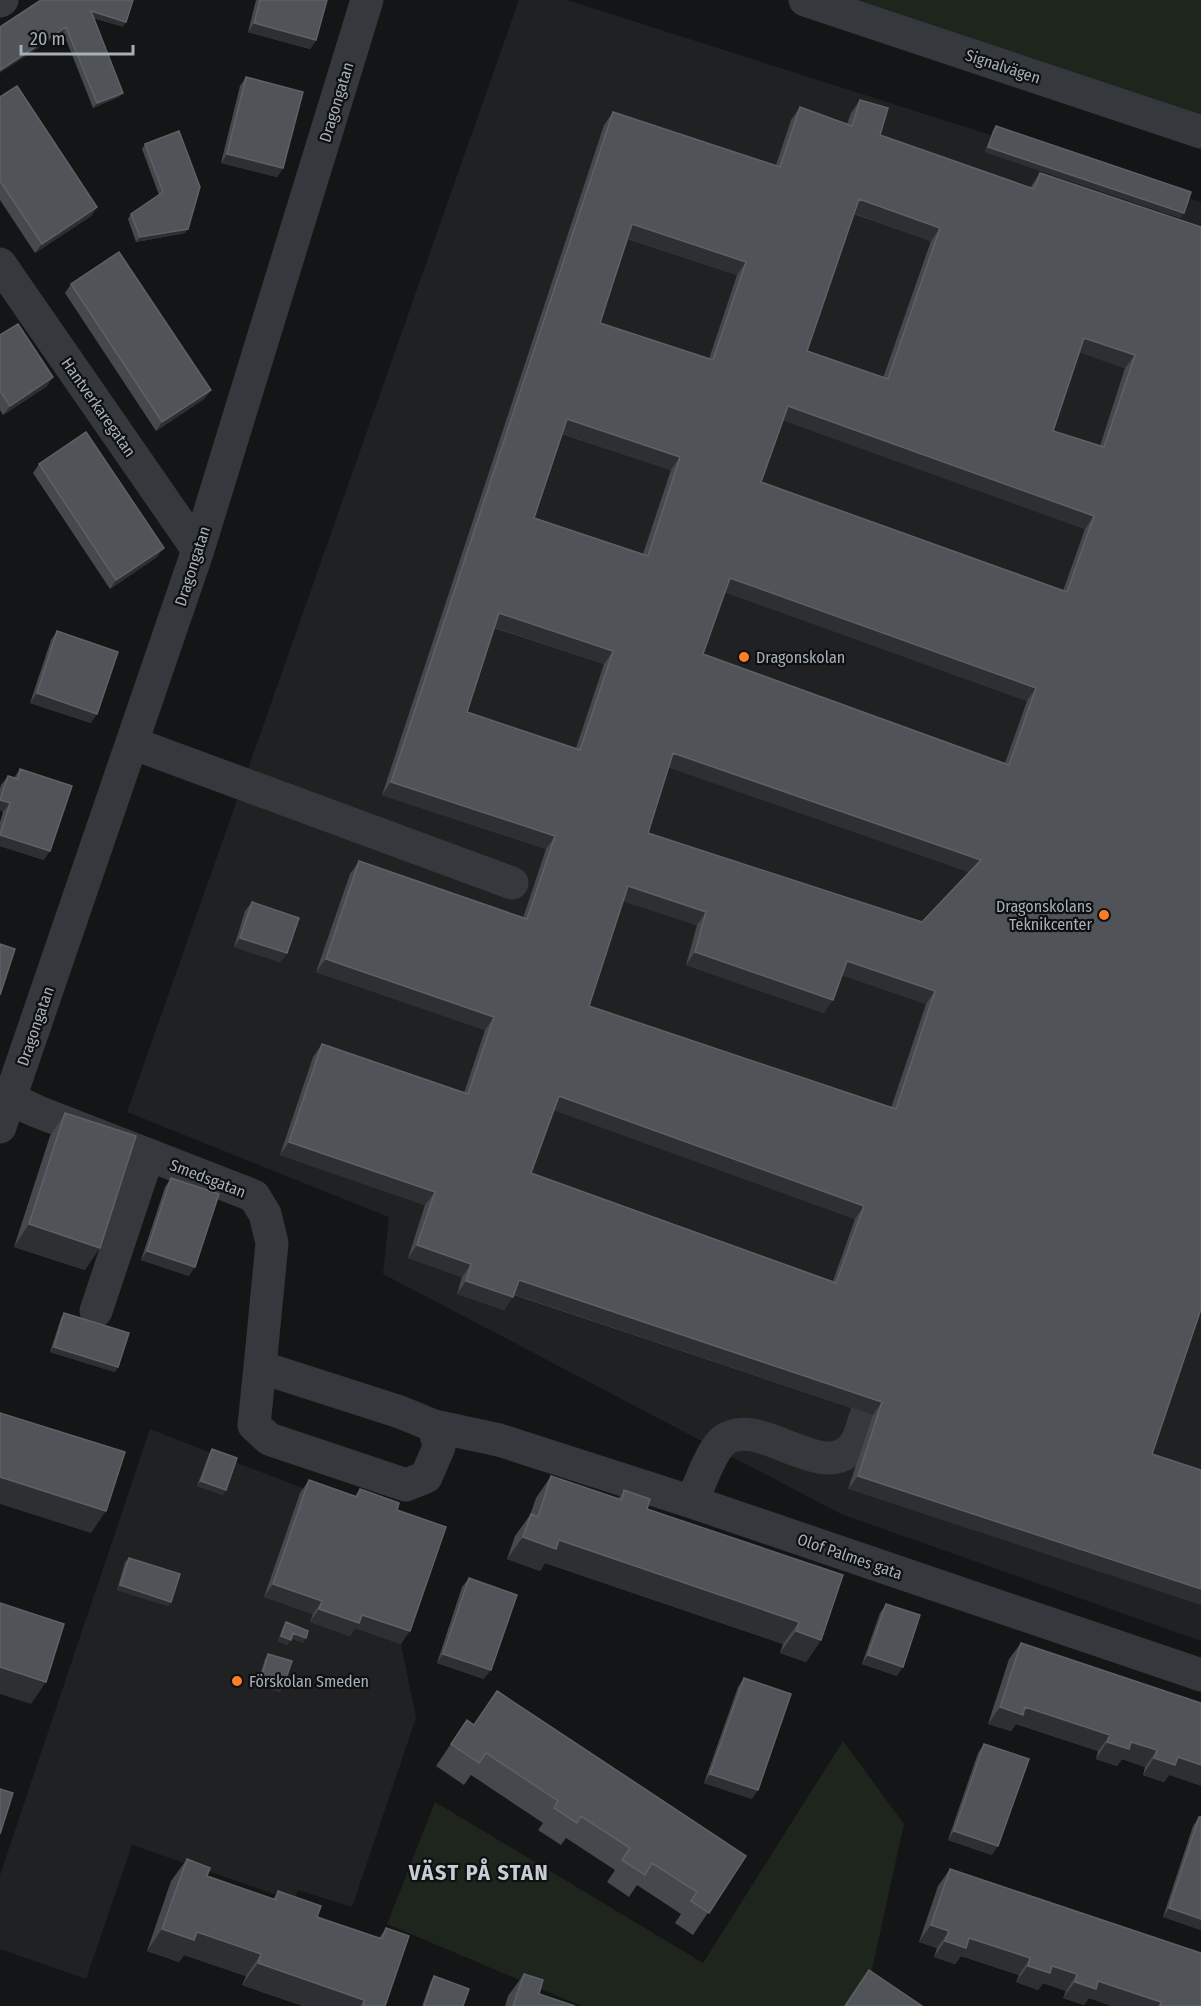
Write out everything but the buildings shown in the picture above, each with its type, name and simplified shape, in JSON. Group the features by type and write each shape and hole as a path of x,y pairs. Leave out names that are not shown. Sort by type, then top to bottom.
{"street":[{"name":"Dragongatan","path":"3,1106 198,550 367,0"},
{"name":"Signalvägen","path":"805,0 1201,132"},
{"name":"Hantverkaregatan","path":"0,264 198,550"},
{"path":"132,743 512,883"},
{"name":"Smedsgatan","path":"3,1106 36,1112 254,1196 265,1214 272,1243 254,1425 270,1439 406,1485 426,1477 440,1447 434,1426"},
{"path":"96,1311 148,1155"},
{"path":"260,1367 400,1412 434,1426"},
{"path":"692,1502 722,1442 734,1436 748,1435 814,1456 830,1458 844,1454 854,1446 867,1413"},
{"name":"Olof Palmes gata","path":"434,1426 499,1440 692,1502 1201,1675"}],"shaded area":[{"name":"Dragonskolan","path":"519,0 567,0 1201,202 1201,1641 841,1514 383,1274 389,1217 127,1112"},
{"path":"805,0 1201,0 1201,132"},
{"name":"Förskolan Smeden","path":"150,1429 436,1540 401,1644 416,1718 352,1907 298,1890 294,1901 132,1845 86,1979 0,1949 0,1875"},
{"path":"843,1741 904,1824 864,2006 581,2006 387,1924 435,1802 703,1963"}],"place":[{"name":"Dragonskolan","path":"744,657"},
{"name":"Dragonskolans Teknikcenter","path":"1104,915"},
{"name":"Förskolan Smeden","path":"237,1681"}],"district":[{"name":"VÄST PÅ STAN","path":"479,1872"}]}
